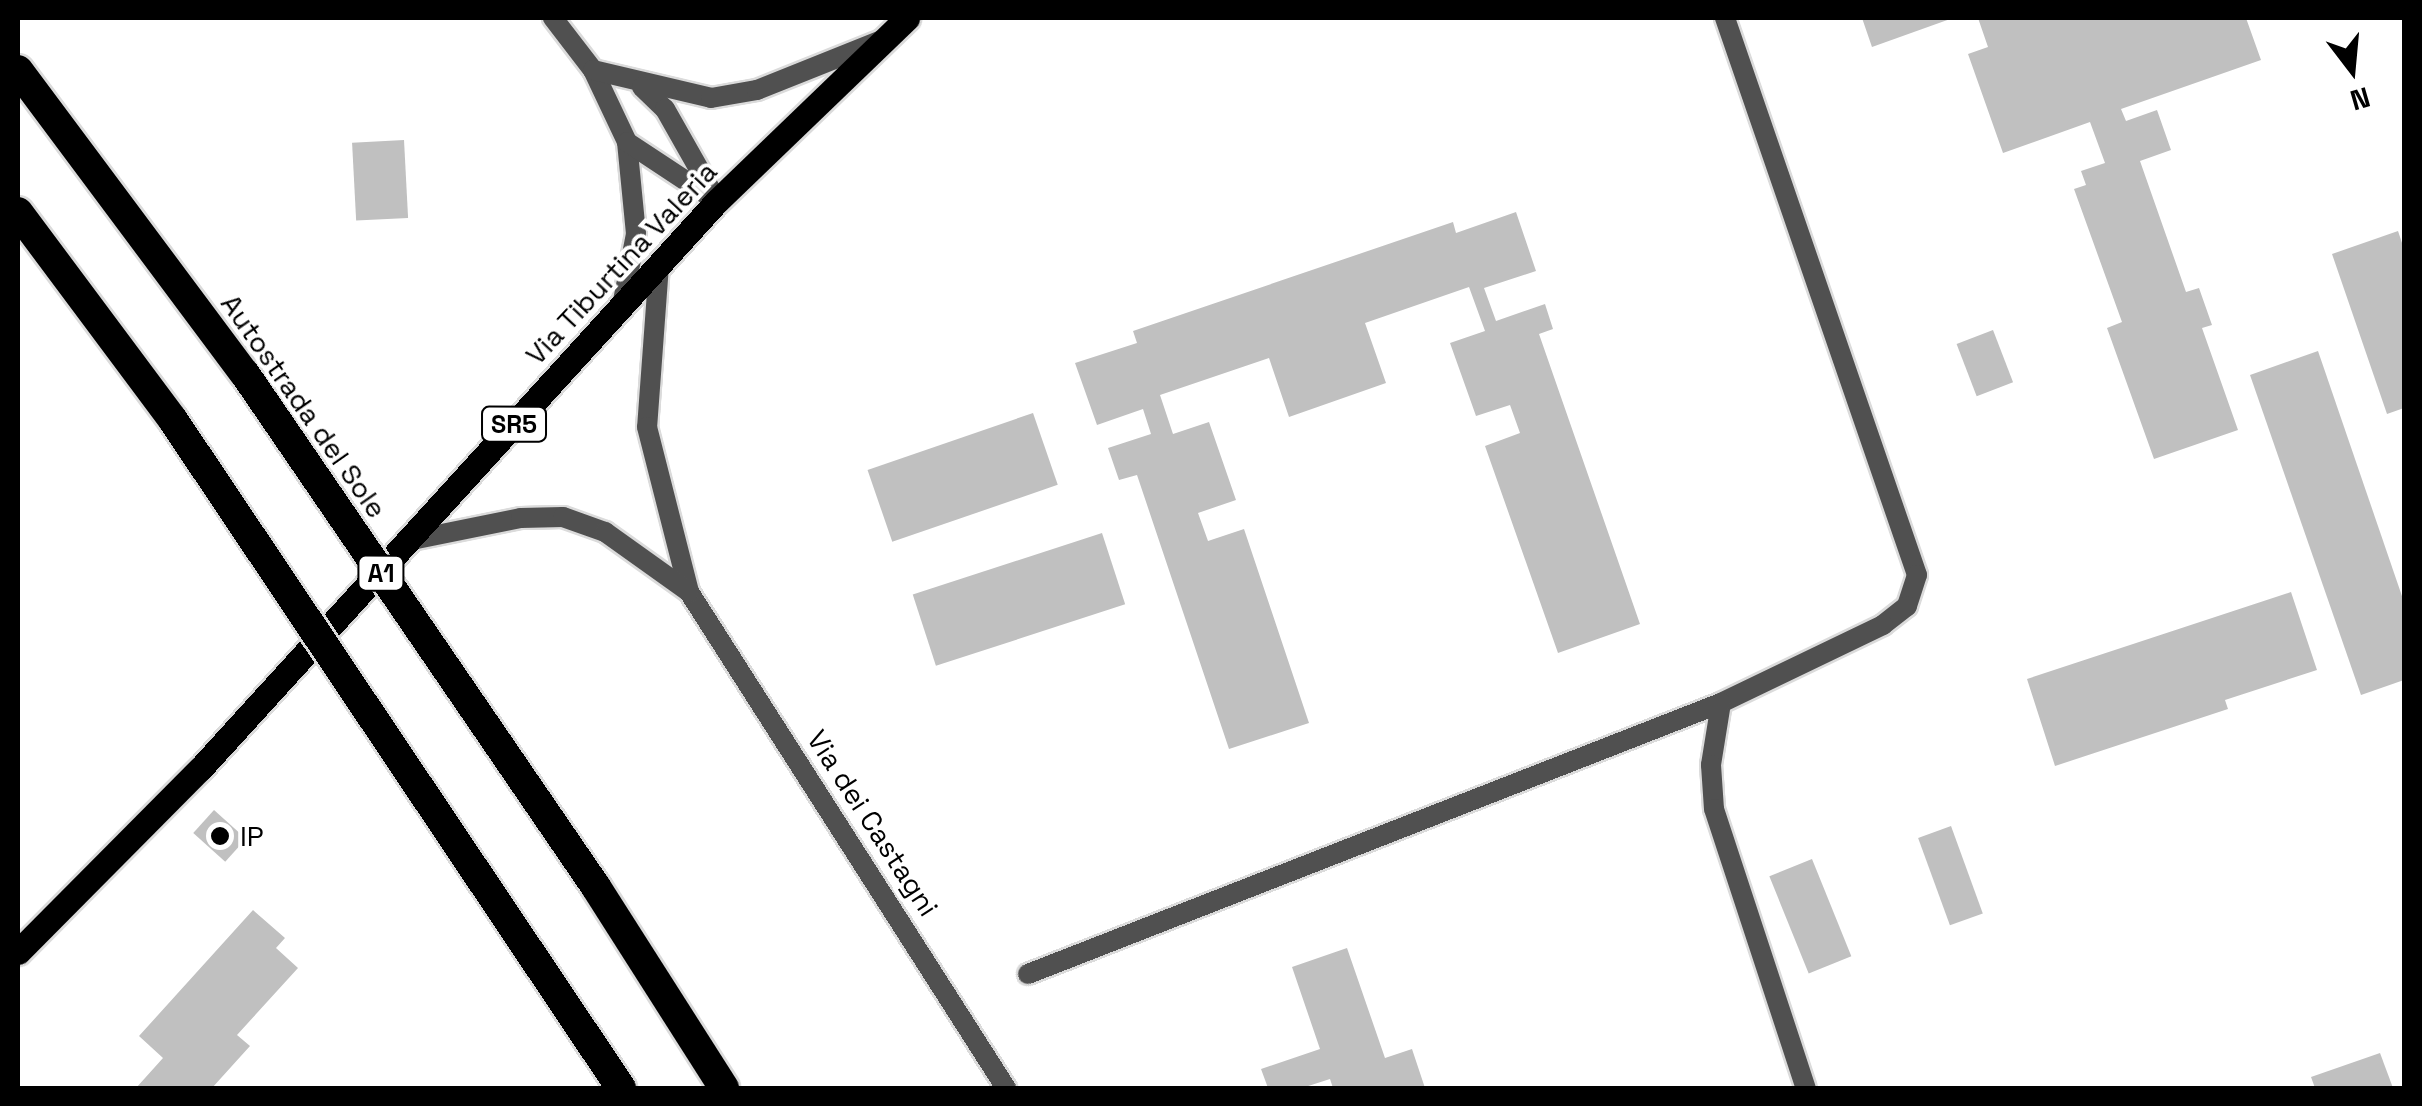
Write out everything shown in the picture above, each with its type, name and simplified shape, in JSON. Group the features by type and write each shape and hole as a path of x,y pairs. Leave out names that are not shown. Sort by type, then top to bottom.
{"highway":[{"name":"Autostrada del Sole","path":"18,70 245,374 596,887 724,1088"},
{"path":"18,212 184,436 621,1088"}],"main road":[{"name":"Via Tiburtina Valeria","path":"18,952 200,769 717,201 907,18"}],"street":[{"path":"553,18 594,70 627,142 636,234 622,306"},
{"path":"1028,974 1721,703 1883,625 1907,606 1918,576 1725,18"},
{"path":"594,70 641,86 711,98 757,90 883,39"},
{"path":"641,86 665,109 717,201"},
{"path":"627,142 717,201"},
{"path":"659,265 647,427 689,592"},
{"path":"407,541 521,518 563,518 606,532 689,592"},
{"name":"Via dei Castagni","path":"689,592 1006,1088"},
{"path":"1721,703 1711,765 1714,810 1806,1088"}],"building":[{"path":"1862,18 1953,18 1872,47"},
{"path":"1978,18 2246,18 2261,60 2121,109 2126,121 2157,110 2171,150 2140,161 2186,292 2199,288 2212,325 2202,328 2238,430 2154,459 2107,328 2122,322 2074,189 2086,185 2081,171 2105,163 2090,122 2003,153 1968,54 1988,47"},
{"path":"404,140 408,218 356,221 352,143"},
{"path":"1516,212 1536,271 1484,288 1496,321 1545,304 1553,329 1539,334 1640,624 1558,653 1485,446 1520,433 1510,405 1476,416 1450,343 1485,331 1469,287 1365,323 1386,383 1289,417 1269,358 1160,395 1173,434 1209,422 1236,500 1198,513 1208,541 1244,529 1309,723 1229,749 1137,475 1119,480 1108,448 1151,434 1143,409 1097,425 1075,363 1137,343 1133,331 1453,222 1456,233"},
{"path":"2398,231 2404,249 2404,408 2387,414 2332,254"},
{"path":"1993,330 2013,382 1977,396 1957,344"},
{"path":"2318,351 2404,602 2404,680 2361,695 2250,375"},
{"path":"1033,413 1058,485 892,542 868,470"},
{"path":"1102,533 1125,604 936,666 913,594"},
{"path":"2291,592 2317,670 2225,700 2228,709 2055,766 2027,679"},
{"name":"IP","path":"214,810 246,839 225,862 193,833"},
{"path":"1951,826 1983,913 1950,925 1918,838"},
{"path":"1812,859 1851,956 1809,974 1769,876"},
{"path":"253,910 285,938 276,948 298,968 237,1035 250,1046 212,1088 136,1088 163,1058 139,1036"},
{"path":"1347,948 1385,1058 1412,1049 1425,1088 1333,1088 1330,1079 1302,1088 1268,1088 1261,1069 1320,1049 1292,967"},
{"path":"2380,1053 2393,1088 2315,1088 2311,1077"}],"place":[{"name":"IP","path":"220,836"}]}
